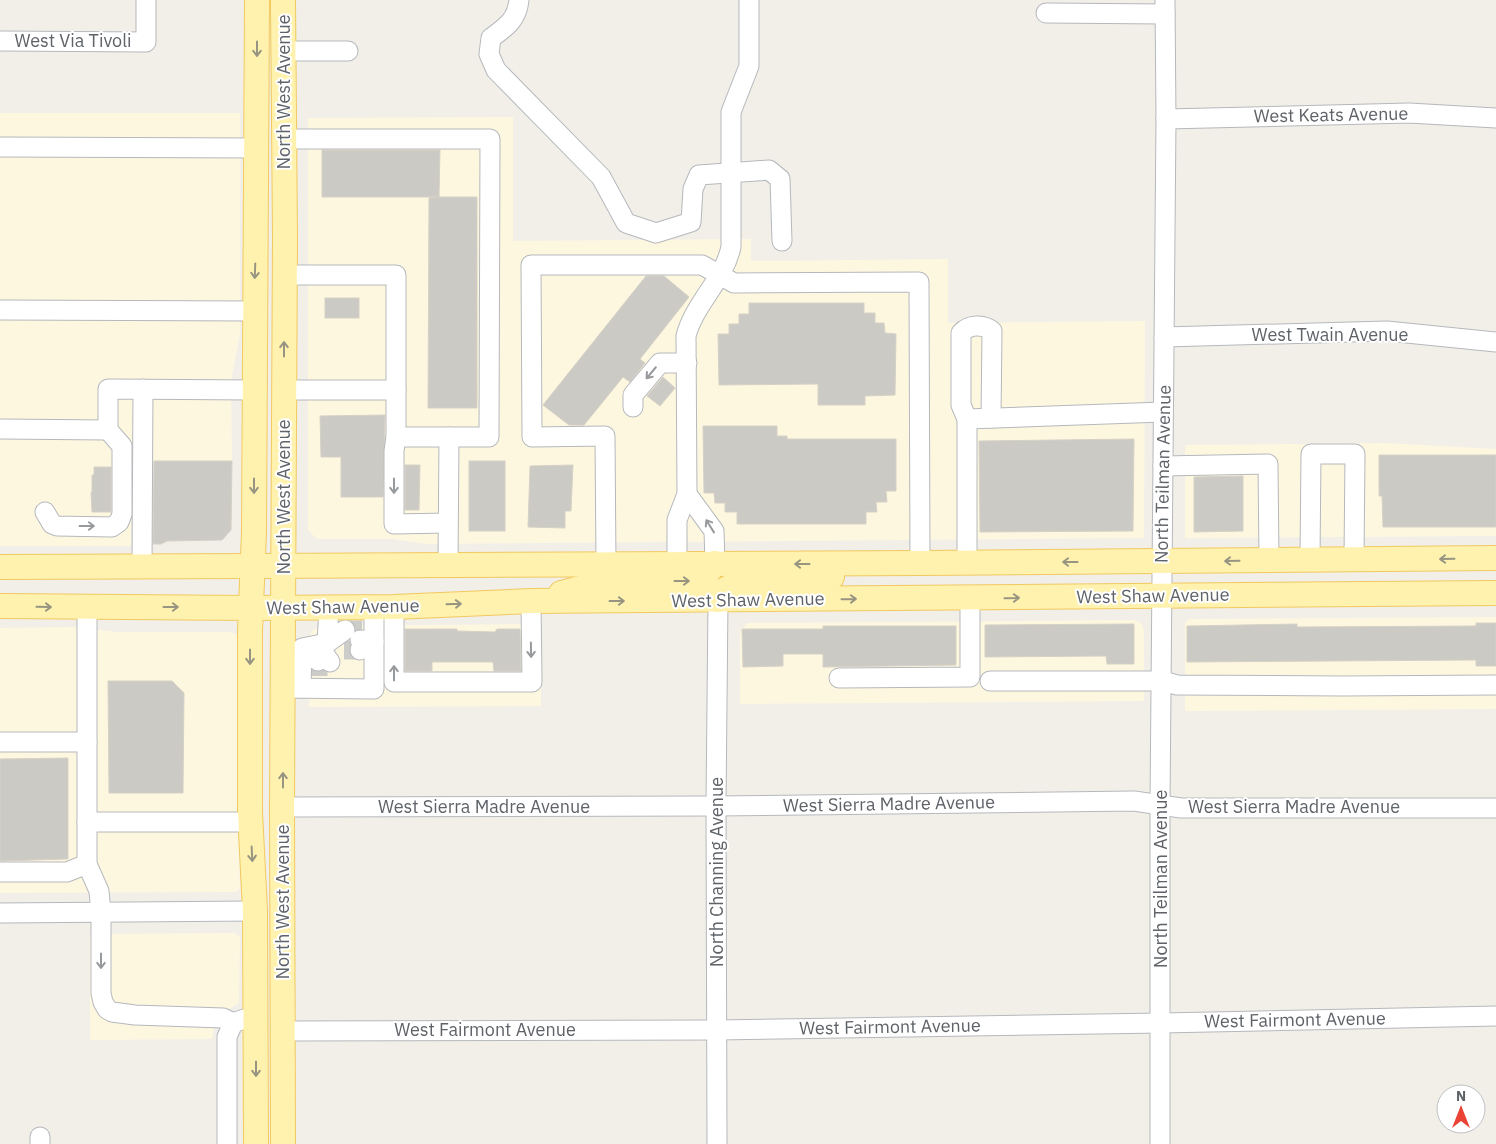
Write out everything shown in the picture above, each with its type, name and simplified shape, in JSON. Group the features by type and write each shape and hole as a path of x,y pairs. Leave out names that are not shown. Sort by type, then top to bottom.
{"main road":[{"name":"North West Avenue","path":"256,1144 256,910 250,822 250,608 254,532 257,0"},
{"name":"North West Avenue","path":"282,6 285,275 283,608 329,656 282,807 283,1144"},
{"path":"257,148 270,165 273,264 277,270 285,275"},
{"name":"West Shaw Avenue","path":"0,567 967,563 1496,558"},
{"path":"531,601 603,582 694,581 703,579 715,563"},
{"path":"718,600 722,591 735,584 819,579 837,576 866,563"},
{"name":"West Shaw Avenue","path":"0,606 283,608 384,607 531,601 1496,593"},
{"path":"256,910 265,917 270,931 271,1053 275,1070 284,1084"}],"street":[{"name":"West Via Tivoli","path":"0,41 146,42 146,0"},
{"path":"519,0 511,23 491,38 489,54 496,70 601,177 626,223 656,233 691,222 693,190 699,175 731,171 769,170 780,179 782,241"},
{"path":"677,564 677,520 687,494 686,336 689,325 727,260 731,247 731,112 749,66 749,0"},
{"name":"North Teilman Avenue","path":"1046,13 1165,7 1160,1144"},
{"path":"283,51 348,51"},
{"name":"West Keats Avenue","path":"1166,118 1409,113 1496,118"},
{"path":"284,138 490,139 489,437 396,437"},
{"path":"0,147 257,148"},
{"path":"606,564 605,436 532,437 532,265 702,265 734,283 919,282 920,563"},
{"path":"285,275 396,275 394,524 448,523"},
{"path":"0,310 254,311"},
{"path":"967,563 967,419 961,406 962,333 966,327 988,327 992,331 992,418"},
{"name":"West Twain Avenue","path":"1164,337 1387,331 1496,342"},
{"path":"633,407 633,395 660,363 687,363"},
{"path":"45,512 52,524 57,526 112,526 119,522 122,514 122,446 108,430 108,389 255,390"},
{"path":"142,566 143,389"},
{"path":"284,390 396,390"},
{"path":"967,419 1163,412"},
{"path":"0,429 108,430"},
{"path":"448,565 449,437"},
{"path":"1310,560 1311,454 1355,454 1354,560"},
{"path":"1163,466 1268,464 1269,560"},
{"path":"687,494 714,531 715,563"},
{"path":"839,678 970,677 970,598"},
{"name":"North Channing Avenue","path":"717,1144 716,806 718,600"},
{"path":"384,607 394,682 532,682 531,601"},
{"path":"87,607 87,864 99,890 101,912 101,993 103,1002 107,1009 112,1012 135,1015 224,1018 233,1023 256,1018"},
{"path":"329,607 329,656"},
{"path":"329,656 384,607"},
{"path":"990,681 1162,681 1178,685 1496,685"},
{"path":"0,742 87,742"},
{"name":"West Sierra Madre Avenue","path":"282,807 716,806 1134,801 1181,808 1496,808"},
{"path":"87,822 250,822"},
{"path":"0,872 67,872 87,864"},
{"path":"0,912 256,910"},
{"name":"West Fairmont Avenue","path":"284,1031 717,1030 1496,1016"},
{"path":"227,1144 227,1037 233,1023"}],"shaded area":[{"path":"0,113 240,113 240,334 231,381 232,461 131,461 131,546 0,546"},
{"path":"513,117 513,241 751,239 751,261 948,259 948,323 1145,321 1144,538 427,544 393,539 317,539 308,530 308,118"},
{"path":"1384,443 1496,449 1496,536 1185,538 1185,445"},
{"path":"1496,617 1496,709 1185,711 1185,623 1189,619"},
{"path":"1135,620 1141,623 1144,630 1144,701 740,704 740,631 747,623"},
{"path":"541,624 541,706 308,707 308,641 312,631 317,628 323,626"},
{"path":"73,627 118,632 231,632 237,635 240,887 238,891 0,893 0,628"},
{"path":"234,933 240,938 239,1003 219,1018 214,1028 212,1039 90,1040 90,934"}],"building":[{"path":"322,150 440,150 439,197 477,197 477,408 428,408 429,198 437,197 322,197"},
{"path":"646,276 664,276 689,297 640,359 645,363 630,382 623,377 584,425 569,425 543,405"},
{"path":"325,298 359,298 359,318 325,318"},
{"path":"749,303 864,303 864,313 875,313 875,323 884,323 885,333 896,334 895,395 865,396 865,405 818,405 818,384 719,385 718,334 729,334 729,324 739,324 739,314 749,314"},
{"path":"663,377 675,388 660,406 647,396"},
{"path":"385,415 383,497 341,497 341,457 321,457 320,416"},
{"path":"703,426 777,426 777,436 787,436 787,439 896,439 896,491 886,491 887,502 876,502 877,512 866,512 866,524 737,524 737,512 725,512 725,503 715,503 714,493 704,493"},
{"path":"1134,439 1133,531 980,532 979,441"},
{"path":"1379,455 1496,455 1496,527 1383,527 1382,496 1379,496"},
{"path":"154,461 232,461 231,530 222,540 167,541 161,544 153,544"},
{"path":"469,461 505,461 505,531 469,531"},
{"path":"405,465 420,465 419,510 405,510"},
{"path":"573,465 571,511 565,511 565,528 528,527 530,466"},
{"path":"94,467 111,467 111,512 92,512 91,492"},
{"path":"1243,476 1243,531 1194,532 1194,477"},
{"path":"1476,623 1496,623 1496,666 1476,666 1476,660 1187,662 1187,626 1297,624 1297,627 1476,626"},
{"path":"1134,624 1134,664 1107,664 1106,656 985,657 985,625"},
{"path":"823,626 956,626 956,665 823,667 823,654 783,654 783,666 743,667 742,629 823,629"},
{"path":"405,629 457,629 457,631 495,632 497,629 520,629 521,671 494,671 493,662 432,662 432,671 405,671"},
{"path":"108,681 172,681 184,693 183,793 109,793"},
{"path":"68,758 68,859 0,861 0,759"}],"tunnel":[{"path":"345,630 362,630"},
{"path":"344,650 360,650"},
{"path":"318,661 318,676"}]}
